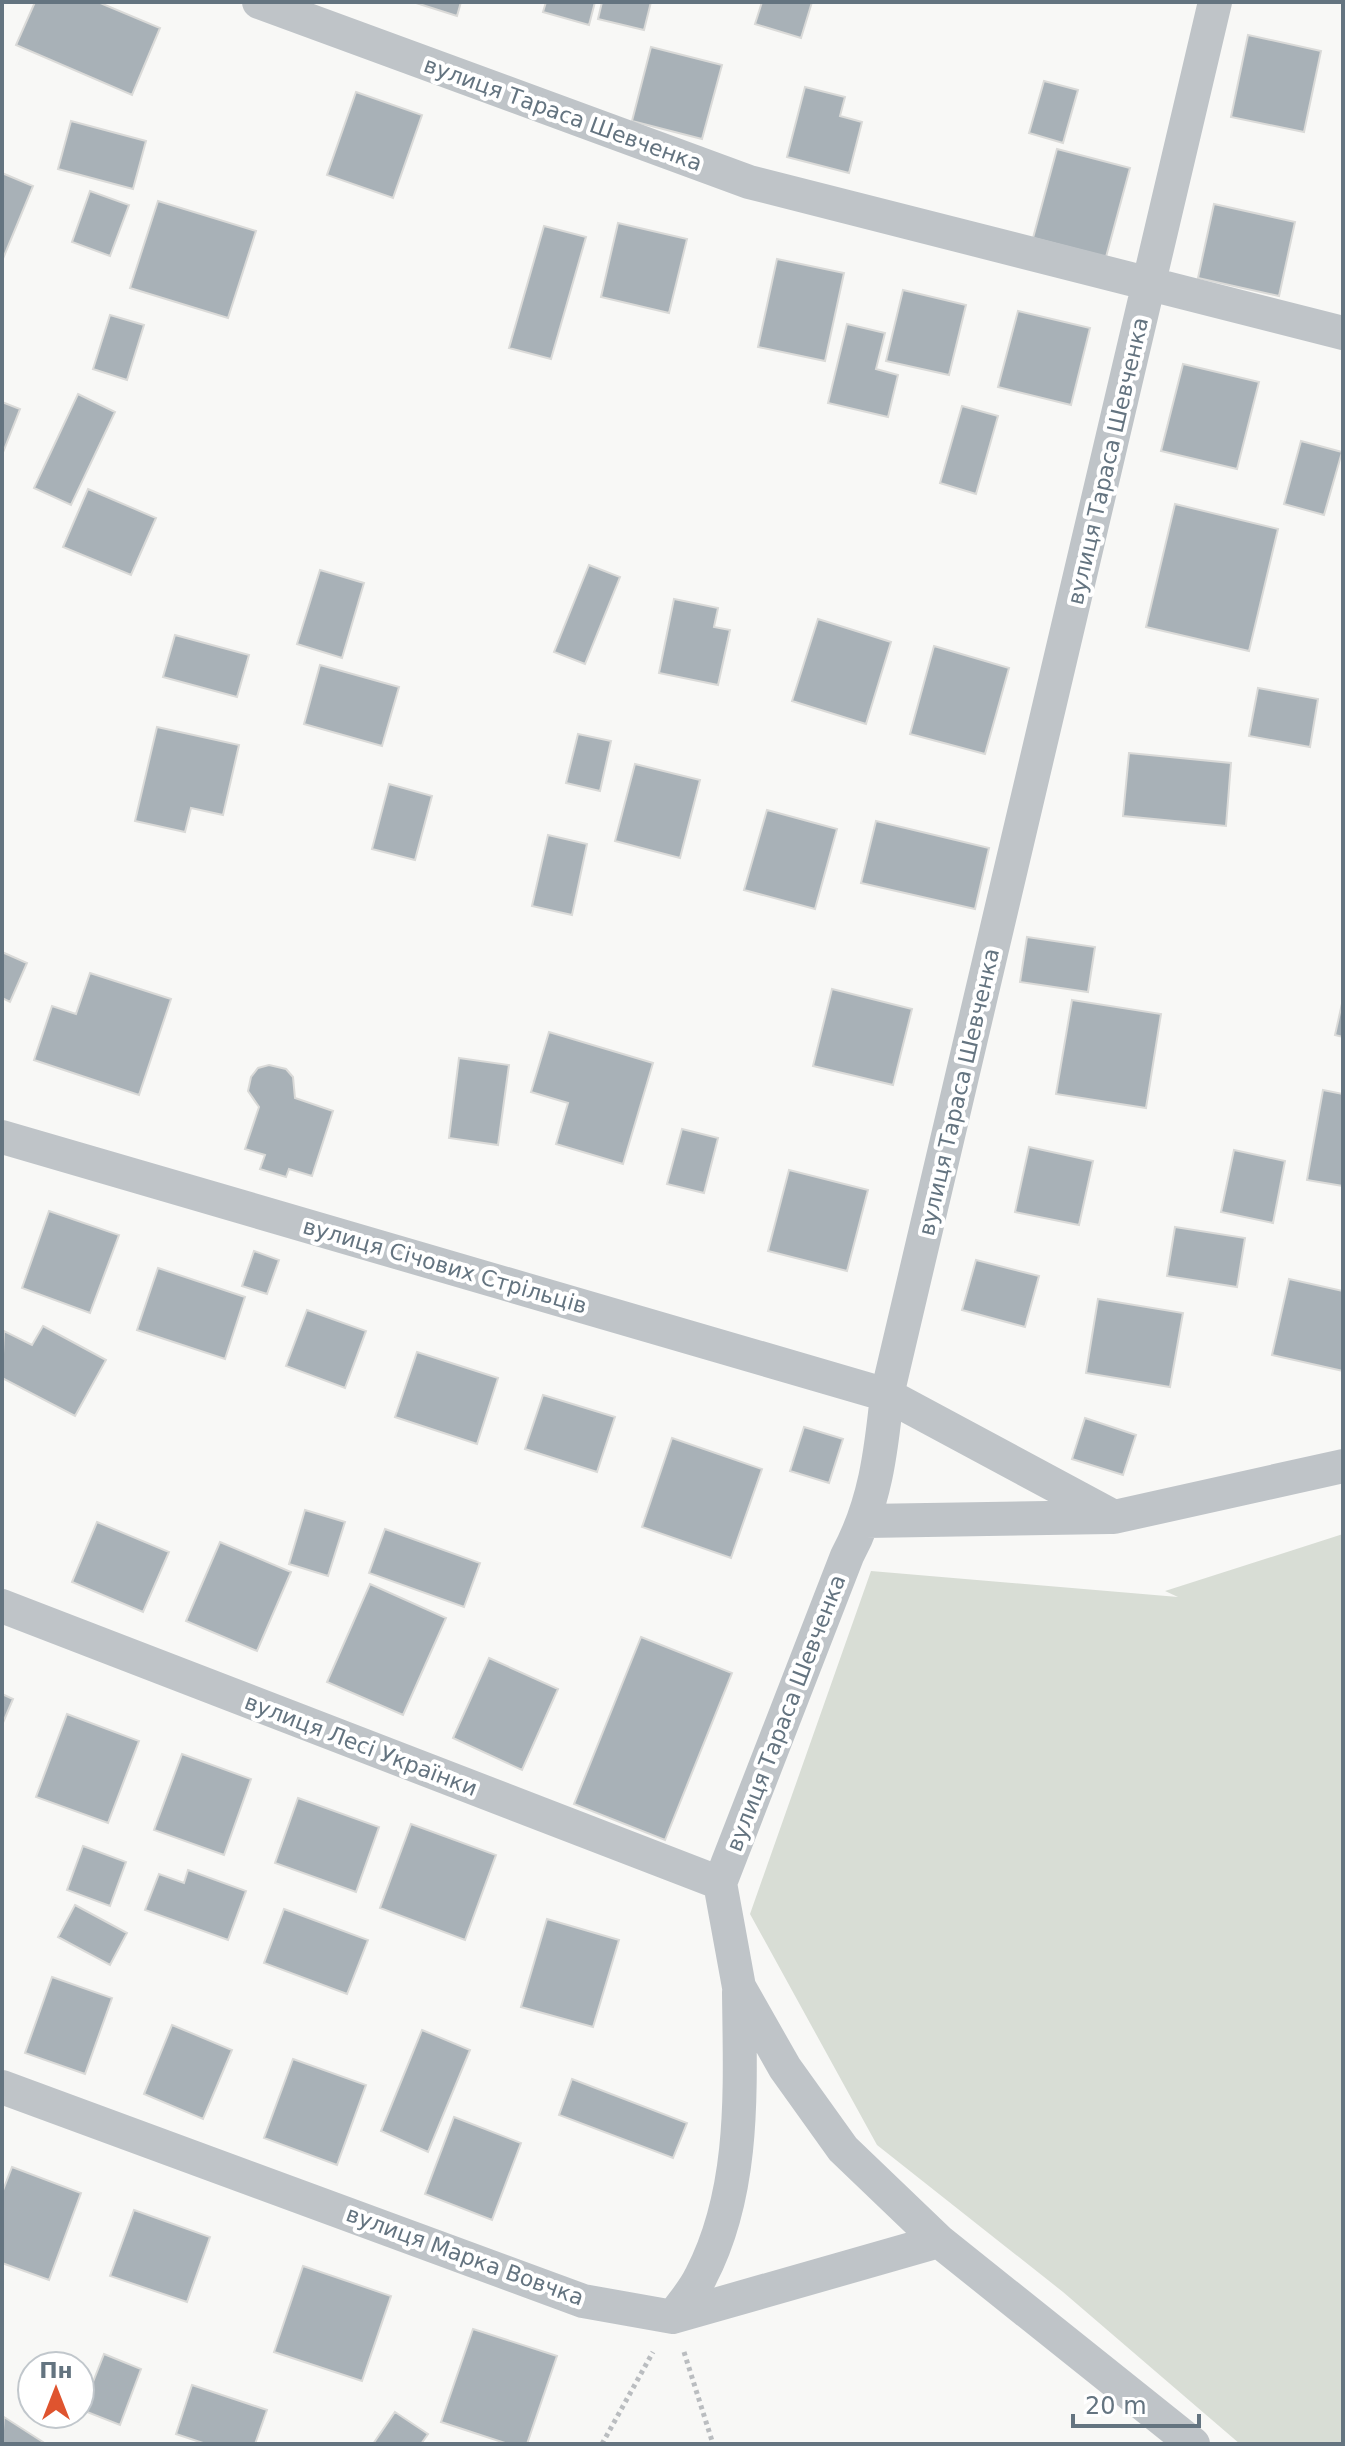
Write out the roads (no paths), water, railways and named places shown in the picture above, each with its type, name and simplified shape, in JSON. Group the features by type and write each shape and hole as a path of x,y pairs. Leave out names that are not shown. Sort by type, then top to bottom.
{"street":[{"name":"вулиця Тараса Шевченка","path":"259,2 749,182 1343,333"},
{"name":"вулиця Тараса Шевченка","path":"720,1883 847,1556 866,1521 880,1468 887,1395 1215,2"},
{"name":"вулиця Січових Стрільців","path":"2,1137 887,1395 1114,1517"},
{"path":"866,1521 1114,1517 1343,1466"},
{"name":"вулиця Лесі Українки","path":"2,1606 720,1883"},
{"path":"673,2317 700,2278 725,2220 741,2110 739,1987 720,1883"},
{"path":"739,1987 785,2068 843,2149 939,2241 1193,2444"},
{"name":"вулиця Марка Вовчка","path":"2,2087 583,2301 673,2317 939,2241"}]}
